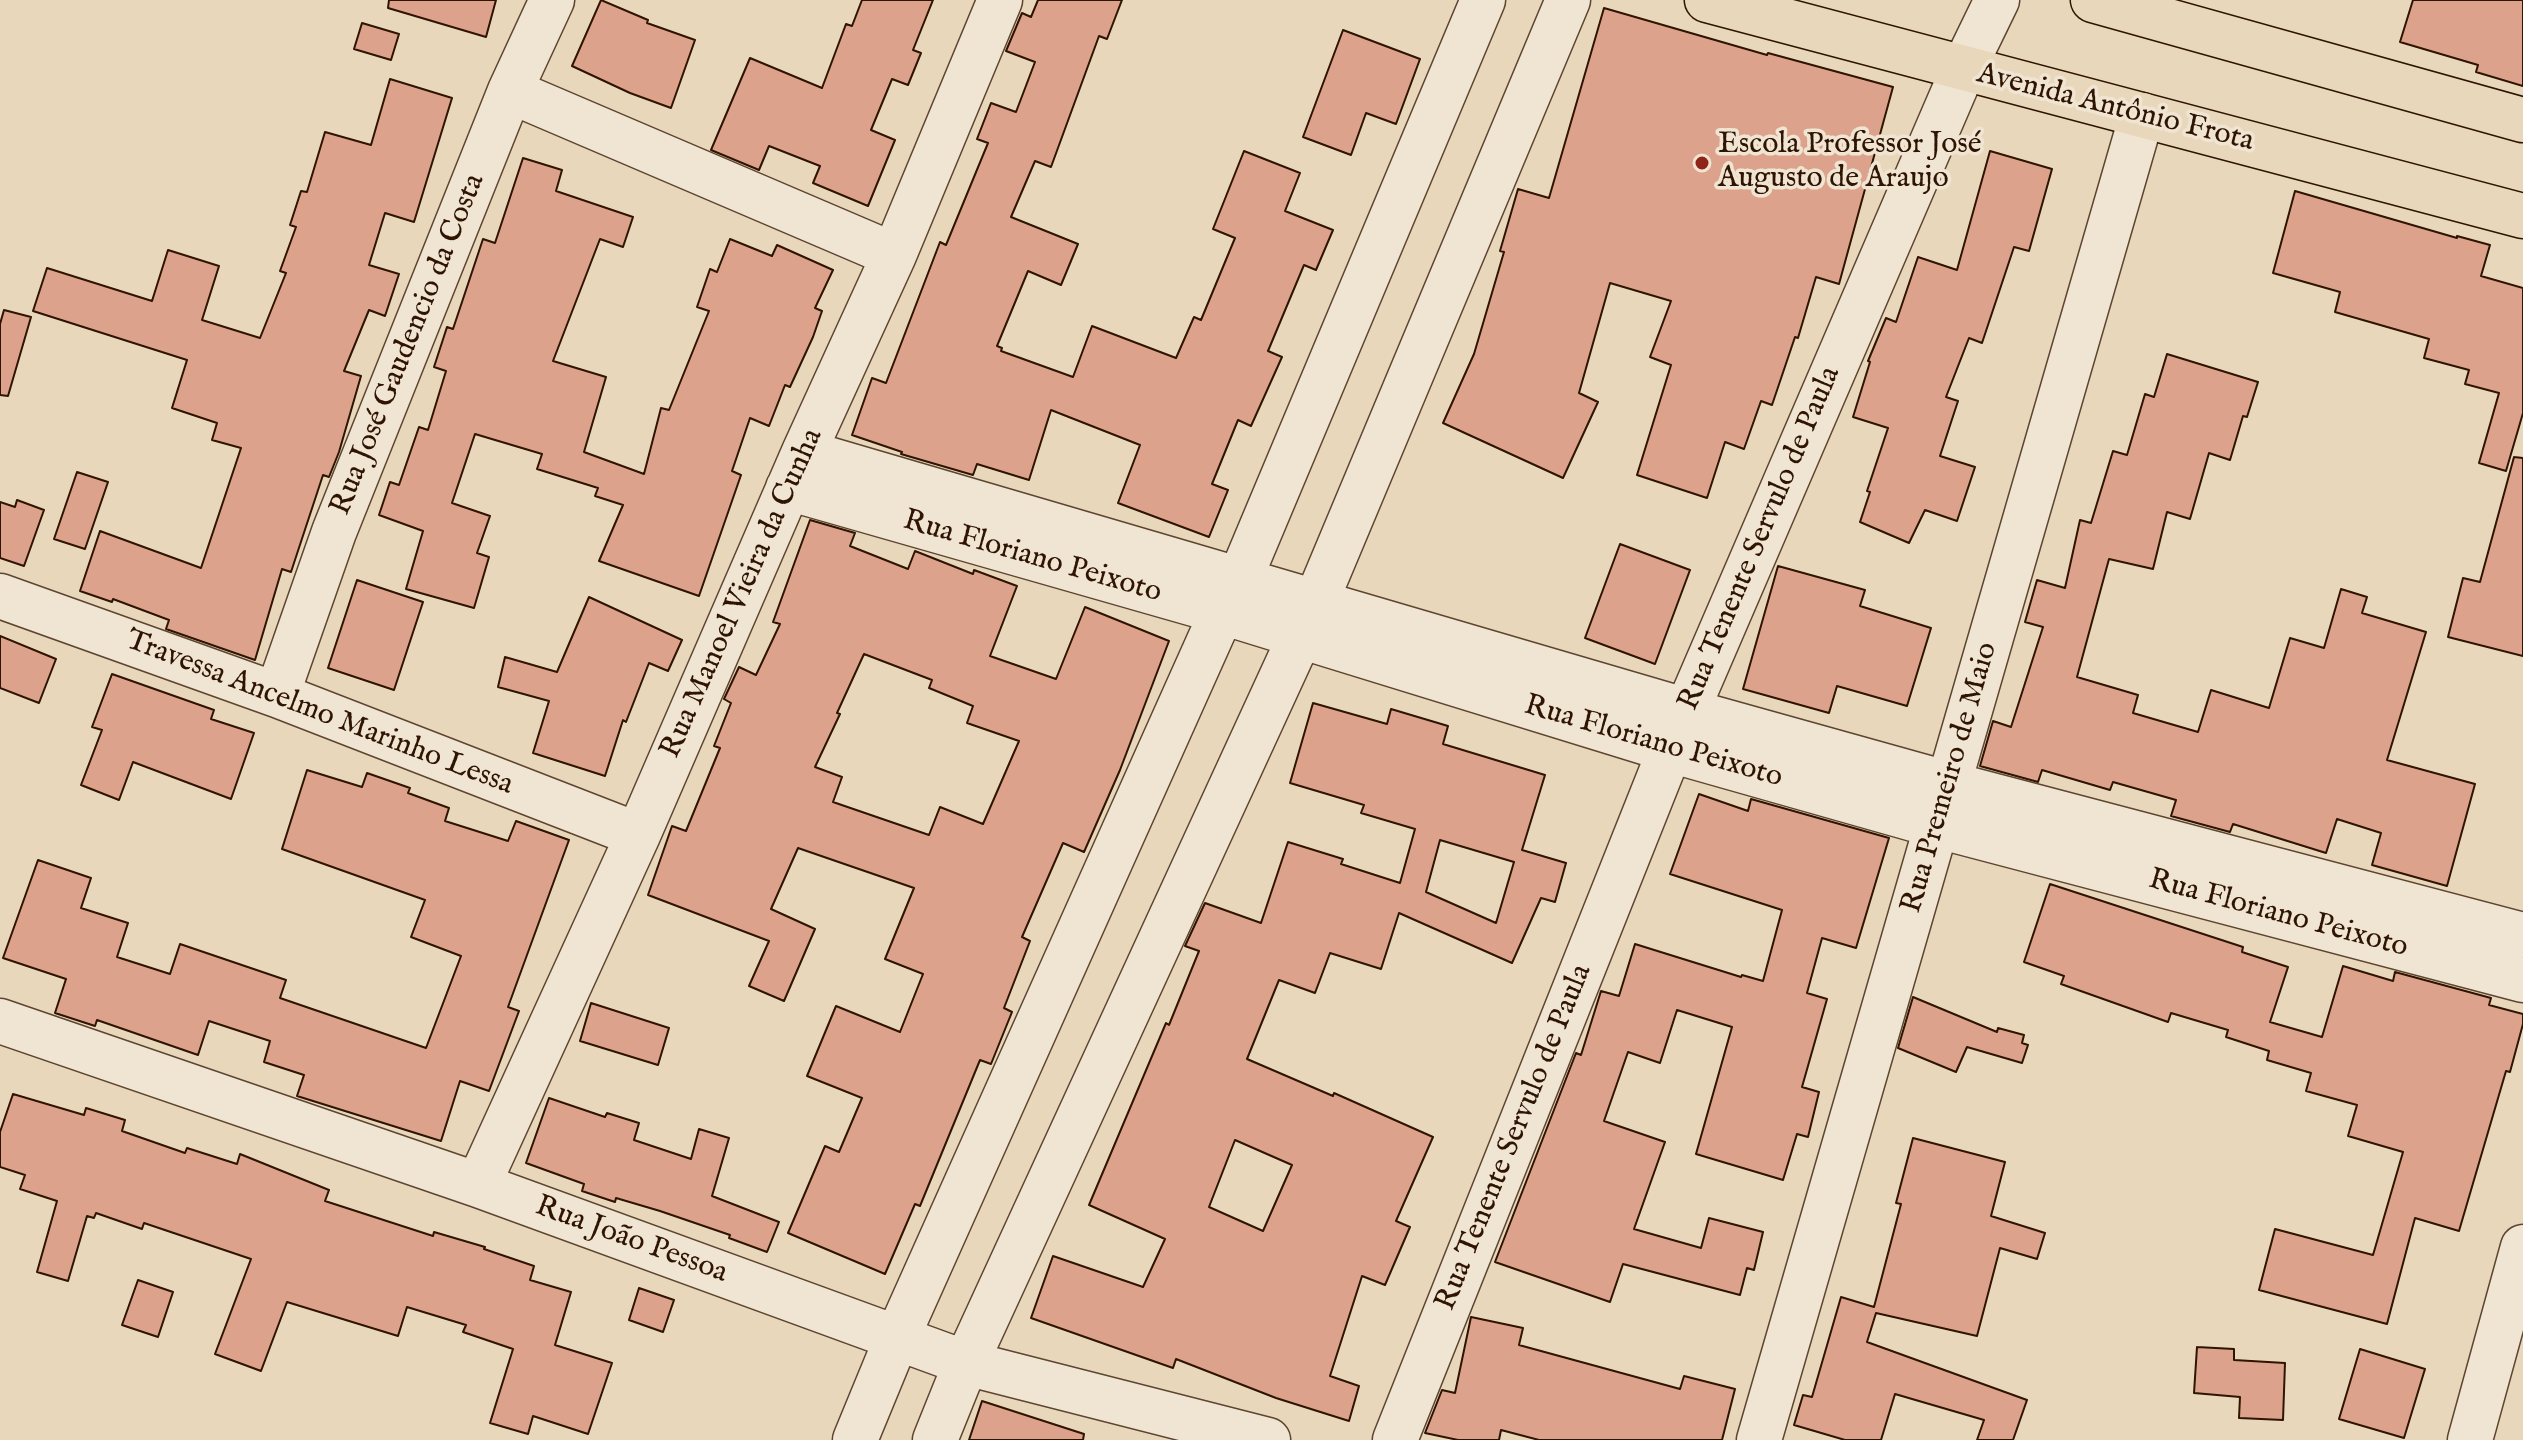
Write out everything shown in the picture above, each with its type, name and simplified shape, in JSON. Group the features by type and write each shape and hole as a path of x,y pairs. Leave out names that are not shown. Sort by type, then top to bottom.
{"main road":[{"name":"Avenida Antônio Frota","path":"1707,0 2523,216"},
{"path":"2093,0 2523,120"}],"street":[{"name":"Rua José Gaudencio da Costa","path":"277,695 334,532 510,91 552,0"},
{"name":"Rua Manoel Vieira da Cunha","path":"478,1185 638,835 796,470 894,255 1000,0"},
{"path":"855,1440 897,1338 1231,596 1483,0"},
{"path":"935,1440 966,1363 1308,620 1568,0"},
{"name":"Rua Tenente Servulo de Paula","path":"1395,1440 1670,750 1963,70 1997,0"},
{"path":"510,91 894,255"},
{"name":"Rua Premeiro de Maio","path":"1759,1440 2142,115"},
{"name":"Rua Floriano Peixoto","path":"796,470 1308,620 1670,750 1938,826 2523,980"},
{"name":"Travessa Ancelmo Marinho Lessa","path":"0,596 277,695 638,835"},
{"name":"Rua Floriano Peixoto","path":"1308,620 1688,711 1949,784 2523,935"},
{"name":"Rua João Pessoa","path":"0,1021 478,1185 966,1363 1268,1440"},
{"path":"2470,1440 2523,1247"}],"building":[{"path":"389,0 496,0 486,37 388,8"},
{"path":"601,0 648,20 647,23 695,40 671,108 572,66"},
{"path":"862,0 933,0 913,50 921,53 908,85 892,79 871,130 895,140 868,206 813,183 820,166 769,146 759,170 711,150 750,58 822,88 846,24 852,26"},
{"path":"1038,0 1122,0 1107,39 1099,36 1051,167 1035,161 1011,217 1078,244 1061,285 1028,271 997,346 1002,348 1001,351 1073,377 1092,326 1176,358 1194,317 1201,320 1235,238 1213,229 1244,151 1300,173 1285,211 1333,230 1316,270 1304,265 1268,351 1282,357 1251,426 1238,420 1212,484 1228,490 1209,537 1118,503 1140,445 1051,410 1029,480 977,464 973,475 901,454 852,435 872,378 886,383 940,242 946,245 988,143 977,139 991,103 1016,112 1035,62 1006,51 1022,13 1031,17"},
{"path":"2413,0 2523,0 2523,86 2476,72 2478,65 2400,42"},
{"name":"Escola Professor José Augusto de Araujo","path":"1604,8 1893,87 1839,284 1816,277 1798,338 1795,337 1772,405 1761,401 1744,449 1725,442 1707,498 1637,475 1671,365 1650,357 1671,301 1610,283 1579,393 1598,402 1563,478 1443,423 1474,354 1504,252 1500,251 1518,189 1549,198"},
{"path":"362,23 399,34 391,60 354,49"},
{"path":"1343,30 1420,59 1396,124 1366,113 1351,155 1303,137"},
{"path":"390,79 452,98 414,222 385,213 369,265 399,274 385,316 369,310 344,371 361,376 339,452 329,477 323,475 291,572 282,569 255,660 166,629 169,620 113,599 112,602 80,591 100,531 201,568 241,448 212,440 217,423 172,408 187,360 33,311 47,268 152,301 168,250 219,266 202,320 260,338 286,273 280,271 296,227 290,225 301,191 307,192 325,132 371,145"},
{"path":"1990,151 2052,169 2029,251 2014,247 1982,343 1969,338 1946,397 1958,401 1940,456 1975,467 1957,521 1925,510 1909,543 1860,522 1888,428 1853,417 1868,361 1886,318 1896,322 1918,257 1957,270"},
{"path":"523,158 562,170 556,191 633,217 623,247 600,239 553,361 606,377 584,452 644,474 661,408 669,410 709,311 697,307 710,269 717,272 730,239 772,256 777,245 833,270 815,308 822,311 813,337 790,387 785,385 769,426 750,418 732,471 741,475 699,596 599,561 623,505 595,496 598,488 537,469 542,454 475,434 452,503 490,516 477,553 489,557 474,608 406,589 423,531 379,515 390,482 399,485 419,427 428,430 446,371 434,367 447,327 453,329 483,239 495,243"},
{"path":"2295,191 2490,245 2481,276 2523,288 2523,413 2506,471 2479,463 2499,393 2465,384 2469,370 2424,358 2429,339 2335,312 2340,292 2273,273"},
{"path":"4,310 31,317 8,396 0,395 0,324"},
{"path":"2167,354 2258,382 2247,417 2243,416 2230,460 2209,453 2190,519 2167,512 2153,569 2109,559 2077,677 2138,695 2133,713 2198,732 2211,690 2269,708 2290,638 2324,648 2341,589 2367,597 2362,613 2426,632 2387,760 2475,784 2447,886 2372,865 2381,833 2337,819 2326,853 2233,824 2230,832 2171,816 2176,800 2113,782 2110,790 2042,770 2038,782 1980,766 1993,721 2011,727 2043,627 2025,622 2037,580 2065,588 2080,520 2091,523 2113,451 2127,455 2145,394 2154,397"},
{"path":"2514,457 2523,458 2523,656 2448,637 2463,578 2480,582"},
{"path":"77,472 108,482 85,549 54,539"},
{"path":"17,500 44,510 24,566 0,558 0,502 15,507"},
{"path":"810,520 855,533 850,546 908,569 915,551 973,574 974,570 1017,586 990,656 1056,679 1085,607 1169,641 1120,770 1084,852 1063,843 1022,937 1030,941 1004,1008 1012,1012 991,1064 980,1060 920,1206 915,1204 885,1274 788,1233 825,1146 839,1152 862,1098 807,1076 836,1006 900,1032 923,974 885,959 914,888 798,848 771,909 815,929 784,1001 749,986 769,941 648,895 672,826 686,831 720,748 714,746 731,703 724,699 739,667 756,675 780,624 773,622","holes":["864,654 932,680 929,688 973,706 967,723 1019,741 983,824 940,807 929,835 833,802 842,777 815,767"]},
{"path":"1620,544 1690,570 1655,664 1585,638"},
{"path":"1778,566 1865,590 1860,606 1931,628 1907,706 1837,686 1829,713 1743,689"},
{"path":"357,580 423,602 394,690 328,668"},
{"path":"589,597 682,640 668,671 649,663 626,722 623,720 605,776 533,753 549,701 498,687 505,657 557,672"},
{"path":"0,636 56,659 39,703 0,688"},
{"path":"112,674 214,710 211,719 254,733 231,799 133,762 119,800 81,785 102,730 92,727"},
{"path":"1313,703 1387,724 1391,709 1448,726 1443,744 1545,775 1522,850 1566,863 1555,902 1541,898 1512,963 1399,913 1381,969 1330,953 1315,993 1279,980 1247,1059 1433,1137 1396,1221 1410,1227 1385,1285 1362,1276 1330,1376 1359,1386 1349,1421 1276,1398 1176,1359 1173,1368 1031,1318 1053,1256 1143,1287 1165,1239 1089,1205 1199,951 1185,946 1205,903 1261,923 1288,842 1343,859 1341,864 1400,883 1415,829 1361,813 1364,805 1290,783","holes":["1440,840 1514,862 1496,923 1426,892","1235,1140 1292,1165 1263,1231 1209,1207"]},
{"path":"307,770 362,787 367,773 410,788 408,793 449,808 445,821 508,841 516,821 569,840 508,1007 519,1011 489,1091 460,1081 441,1141 297,1096 304,1075 264,1062 270,1041 209,1021 198,1055 97,1020 95,1026 55,1013 66,979 3,958 38,860 91,878 81,908 128,923 117,957 170,974 180,944 286,980 280,998 426,1048 461,956 411,937 425,900 282,849"},
{"path":"1699,794 1748,811 1751,799 1889,838 1856,948 1822,938 1807,993 1827,999 1802,1087 1819,1092 1808,1137 1797,1134 1783,1180 1696,1154 1732,1027 1677,1010 1660,1063 1628,1052 1604,1121 1665,1142 1634,1229 1701,1248 1709,1218 1763,1232 1754,1270 1747,1268 1740,1295 1623,1264 1610,1302 1495,1262 1576,1053 1581,1055 1601,991 1619,996 1635,944 1763,981 1782,910 1670,874"},
{"path":"2050,884 2243,947 2242,952 2288,967 2270,1022 2322,1037 2343,966 2393,981 2395,972 2491,998 2489,1005 2523,1014 2510,1072 2506,1071 2459,1231 2415,1218 2387,1324 2259,1290 2275,1229 2373,1255 2403,1152 2348,1136 2357,1105 2306,1091 2311,1073 2267,1060 2269,1051 2226,1037 2228,1030 2171,1013 2168,1022 2061,984 2064,976 2024,962"},
{"path":"1913,997 1997,1032 1998,1028 2024,1035 2022,1043 2028,1045 2022,1063 1967,1047 1956,1072 1898,1048"},
{"path":"591,1003 669,1028 658,1065 580,1041"},
{"path":"13,1094 84,1115 86,1108 125,1120 122,1131 185,1153 187,1148 237,1164 240,1154 329,1190 325,1201 433,1236 434,1232 485,1247 534,1266 530,1280 571,1292 555,1345 612,1363 588,1434 533,1416 528,1434 490,1423 513,1349 463,1332 466,1325 407,1307 398,1336 287,1302 261,1371 215,1354 251,1259 144,1223 142,1229 96,1213 94,1218 87,1216 68,1281 37,1272 57,1201 20,1189 25,1175 0,1167 0,1132"},
{"path":"549,1098 605,1117 607,1113 639,1123 634,1140 691,1159 699,1129 729,1138 712,1196 779,1222 767,1252 729,1238 730,1235 660,1211 616,1198 615,1202 582,1191 584,1184 526,1163"},
{"path":"1913,1138 2005,1162 1991,1216 2045,1233 2037,1259 2000,1248 1977,1336 1876,1313 1867,1342 2027,1400 2013,1440 1977,1440 1984,1420 1895,1394 1881,1440 1845,1440 1794,1425 1803,1395 1812,1397 1841,1297 1874,1307 1901,1204 1896,1203"},
{"path":"138,1280 173,1292 158,1337 122,1325"},
{"path":"639,1288 674,1300 663,1332 629,1320"},
{"path":"1471,1317 1523,1328 1519,1345 1680,1389 1684,1376 1735,1389 1722,1440 1539,1440 1501,1430 1499,1440 1458,1440 1425,1433 1442,1390 1455,1393"},
{"path":"2197,1347 2234,1349 2234,1360 2285,1363 2283,1420 2239,1418 2240,1397 2194,1393"},
{"path":"2360,1349 2425,1369 2404,1438 2339,1419"},
{"path":"982,1401 1084,1434 1083,1440 969,1440"}],"place":[{"name":"Escola Professor José Augusto de Araujo","path":"1702,163"}]}
